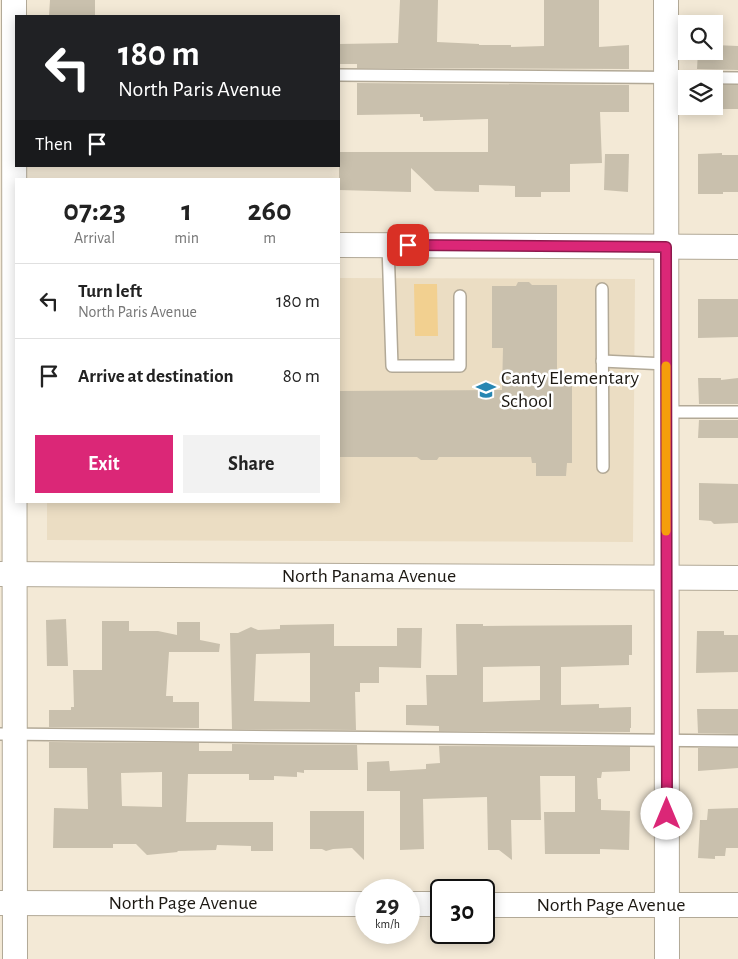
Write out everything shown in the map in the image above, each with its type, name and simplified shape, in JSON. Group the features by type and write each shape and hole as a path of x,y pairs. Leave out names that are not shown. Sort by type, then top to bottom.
{"street":[{"path":"14,0 10,71 10,243 7,406 7,903 15,959"},
{"path":"666,0 667,959"},
{"path":"340,245 738,247"},
{"name":"North Panama Avenue","path":"7,574 738,578"},
{"name":"North Page Avenue","path":"7,903 355,904"},
{"name":"North Page Avenue","path":"495,905 738,906"}],"lane":[{"path":"340,75 738,78"},
{"path":"388,245 392,366 460,366 460,296"},
{"path":"602,288 603,467"},
{"path":"602,361 666,364"},
{"path":"666,412 738,412"},
{"path":"7,734 738,741"}],"shaded area":[{"name":"Canty Elementary School","path":"340,278 635,279 633,542 47,540 47,503 340,503"},
{"path":"414,284 437,284 438,336 415,336"}],"building":[{"path":"50,0 95,0 95,15 49,15"},
{"path":"400,0 438,0 437,42 511,45 511,47 544,46 544,0 599,0 599,47 629,45 629,69 357,68 357,64 340,64 340,44 398,43"},
{"path":"723,45 738,46 738,70 697,69 698,60 723,60"},
{"path":"357,83 629,85 629,112 600,112 602,163 570,164 570,192 541,192 541,197 515,197 515,186 479,185 479,192 435,191 411,168 411,192 340,190 340,152 488,152 488,119 423,121 423,117 420,117 420,114 357,115"},
{"path":"723,85 738,85 738,109 723,109"},
{"path":"722,153 722,155 738,155 738,192 698,194 698,154"},
{"path":"605,154 629,154 628,192 604,190"},
{"path":"518,282 529,282 532,285 557,285 557,373 567,373 567,386 572,386 572,463 567,463 566,476 536,476 536,463 532,463 531,457 439,457 437,460 421,460 417,457 340,457 340,391 502,390 503,348 492,348 492,286 516,286"},
{"path":"698,299 738,299 738,337 698,338"},
{"path":"698,378 721,378 721,380 738,378 738,404 699,404"},
{"path":"699,420 738,420 738,438 698,438"},
{"path":"699,483 738,484 738,523 714,524 711,521 699,520"},
{"path":"66,619 68,666 47,666 46,620"},
{"path":"102,621 129,621 129,631 158,631 177,635 177,622 200,622 200,640 220,644 219,652 169,652 166,696 173,696 173,702 199,702 199,728 49,727 49,710 71,710 71,707 74,707 73,670 102,670"},
{"path":"334,624 334,646 397,646 397,628 422,628 421,668 379,667 379,683 360,683 360,692 355,692 356,730 232,729 230,633 238,633 251,627 258,630 280,629 280,625","holes":["310,653 310,702 254,701 256,654"]},
{"path":"456,624 483,624 483,626 632,625 632,655 629,655 629,665 561,667 561,705 599,704 599,708 631,707 630,732 439,731 439,726 406,725 406,705 427,705 426,675 457,675","holes":["540,666 540,700 483,702 483,667"]},
{"path":"697,631 724,631 724,635 738,635 738,672 696,673"},
{"path":"697,709 738,709 738,734 698,733"},
{"path":"49,742 199,743 199,751 232,751 232,744 357,745 358,770 304,770 304,773 297,772 297,777 274,776 274,780 249,780 249,774 188,774 186,822 273,822 273,851 251,851 251,846 217,845 216,850 177,851 147,855 136,844 113,844 113,848 53,848 54,808 88,809 87,768 49,768","holes":["162,772 162,807 122,806 121,773"]},
{"path":"439,746 630,747 630,771 602,772 601,778 597,778 598,799 601,799 601,810 630,811 629,850 600,849 600,854 545,854 544,812 575,812 575,776 540,776 541,820 511,820 512,860 499,850 488,850 487,797 423,799 424,849 400,850 400,791 367,791 367,762 389,761 390,771 426,769 426,764 440,763"},
{"path":"698,748 738,748 738,768 698,771"},
{"path":"738,808 738,848 726,848 725,856 715,856 715,859 698,858 700,820 707,820 708,809"},
{"path":"310,811 364,811 364,860 352,848 326,851 310,849"}],"slow traffic":[{"path":"666,366 666,531"}],"place":[{"name":"Canty Elementary School","path":"486,390"}],"route":[{"path":"408,245 666,247 667,814"}]}
